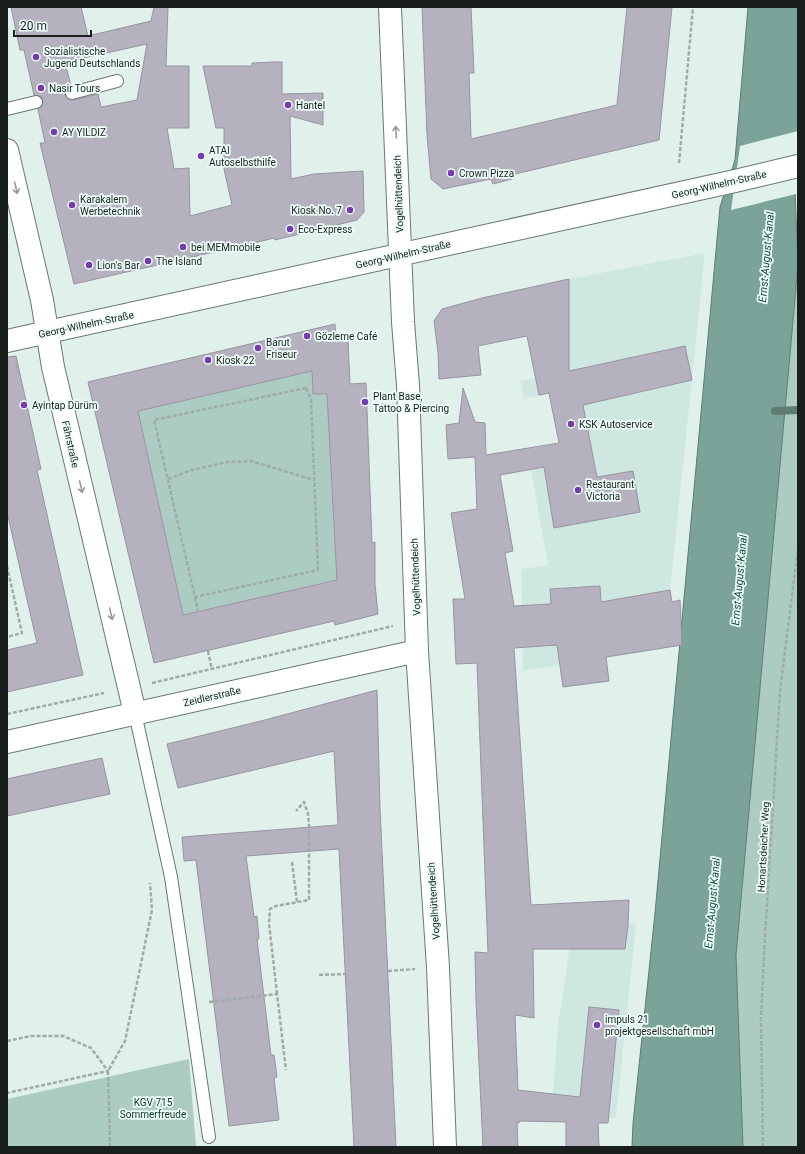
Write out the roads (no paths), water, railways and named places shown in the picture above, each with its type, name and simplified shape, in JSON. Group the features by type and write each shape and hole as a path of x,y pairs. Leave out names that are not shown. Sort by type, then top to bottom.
{"street":[{"name":"Vogelhüttendeich","path":"390,7 403,322 408,385 417,651 438,967 445,1147"},
{"name":"Fährstraße","path":"7,150 42,300 53,367 135,713"},
{"name":"Georg-Wilhelm-Straße","path":"7,342 798,166"},
{"name":"Zeidlerstraße","path":"7,742 417,651"}],"lane":[{"path":"72,93 117,81"},
{"path":"7,109 36,102"},
{"path":"135,713 171,877 209,1137"}],"water":[{"name":"Ernst-August-Kanal","path":"748,7 798,7 798,142 795,189 798,265 736,955 743,1147 632,1147 633,1123 655,913 720,207 735,160"}],"waterway":[{"path":"775,411 798,410"}],"place":[{"name":"Sozialistische Jugend Deutschlands","path":"36,57"},
{"name":"Nasir Tours","path":"41,88"},
{"name":"Hantel","path":"288,105"},
{"name":"AY YILDIZ","path":"54,132"},
{"name":"ATAI Autoselbsthilfe","path":"201,156"},
{"name":"Crown Pizza","path":"451,173"},
{"name":"Karakalem Werbetechnik","path":"72,205"},
{"name":"Kiosk No. 7","path":"350,210"},
{"name":"Eco-Express","path":"290,229"},
{"name":"bei MEMmobile","path":"183,247"},
{"name":"The Island","path":"148,261"},
{"name":"Lion's Bar","path":"89,265"},
{"name":"Gözleme Café","path":"307,336"},
{"name":"Barut Friseur","path":"258,348"},
{"name":"Kiosk 22","path":"208,360"},
{"name":"Plant Base, Tattoo & Piercing","path":"365,402"},
{"name":"Ayintap Dürüm","path":"24,405"},
{"name":"KSK Autoservice","path":"571,424"},
{"name":"Restaurant Victoria","path":"578,490"},
{"name":"impuls 21 projektgesellschaft mbH","path":"597,1025"}],"park label":[{"name":"KGV 715 Sommerfreude","path":"153,1108"}]}
